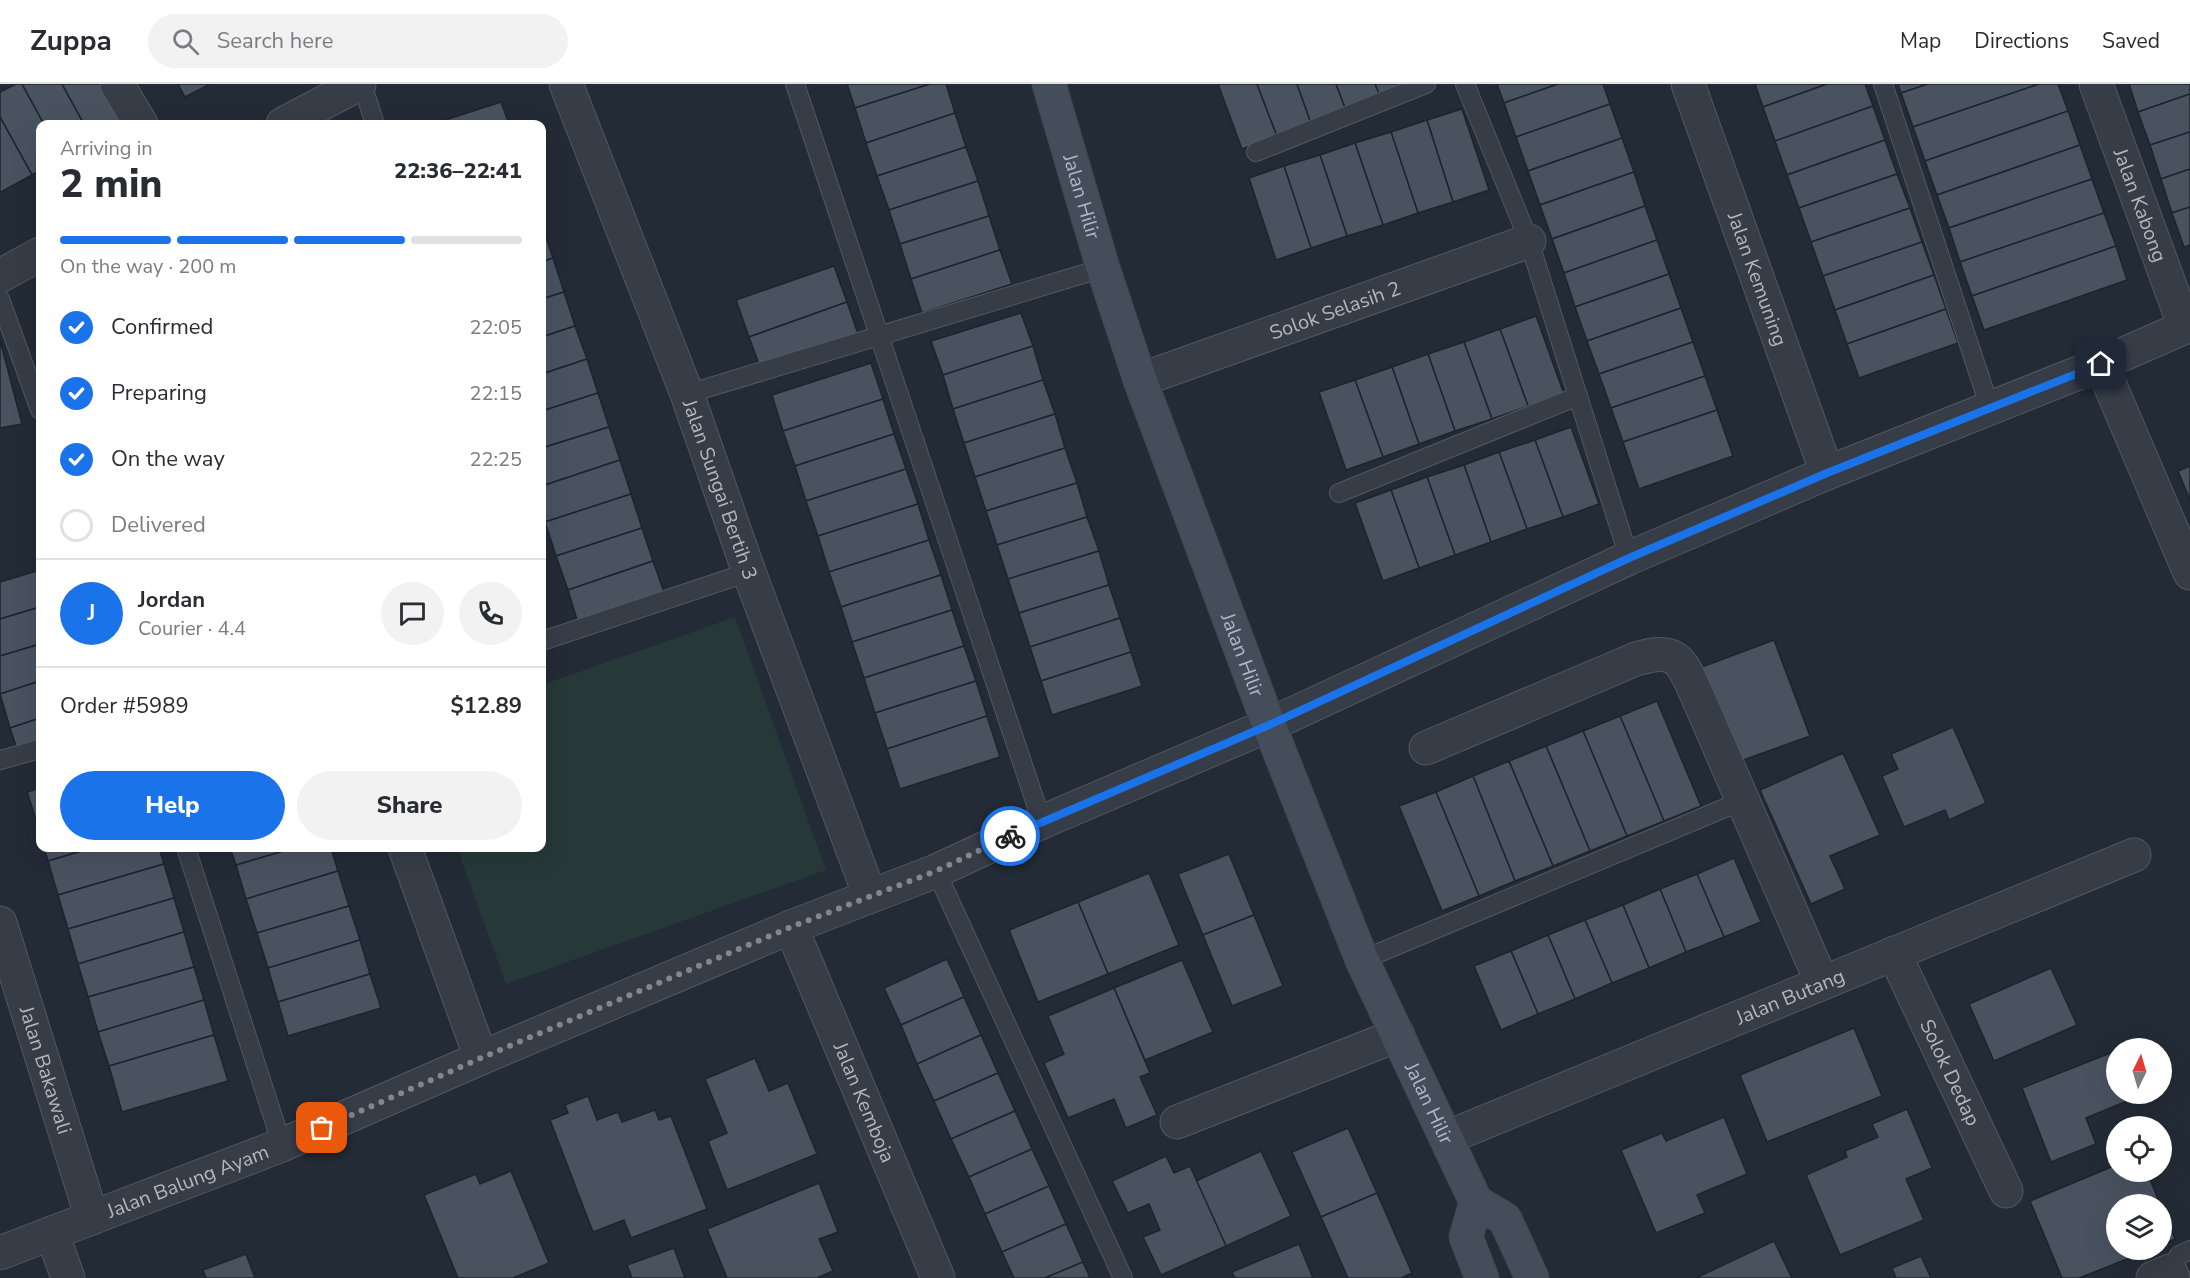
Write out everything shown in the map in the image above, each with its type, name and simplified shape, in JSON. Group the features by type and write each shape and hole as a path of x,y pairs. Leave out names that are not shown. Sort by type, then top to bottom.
{"street":[{"path":"117,84 139,120"},
{"path":"291,120 360,84"},
{"name":"Jalan Sungai Bertih 3","path":"566,84 687,394 749,572 870,896"},
{"name":"Jalan Hilir","path":"1049,84 1103,268 1140,380 1269,725 1362,960 1476,1202"},
{"name":"Jalan Kemuning","path":"1688,84 1827,473"},
{"name":"Jalan Kabong","path":"2096,84 2188,326"},
{"name":"Solok Selasih 2","path":"1140,380 1529,241"},
{"path":"0,276 36,256"},
{"name":"Jalan Balung Ayam","path":"0,1253 282,1145 791,927 936,871 1042,822 1269,725 1629,558 1827,473 2101,364 2188,326"},
{"path":"2101,364 2190,573"},
{"path":"1426,748 1636,659 1659,653 1671,654 1685,669 1822,983"},
{"path":"406,852 481,1058"},
{"name":"Jalan Butang","path":"1446,1137 2134,855"},
{"name":"Jalan Bakawali","path":"0,923 92,1218"},
{"name":"Jalan Kemboja","path":"791,927 938,1278"},
{"name":"Solok Dedap","path":"1894,953 2006,1191"},
{"path":"1177,1122 1398,1035"},
{"path":"1482,1278 1466,1237 1476,1202 1505,1219 1532,1278"},
{"path":"52,1233 68,1278"}],"lane":[{"path":"360,84 374,120"},
{"path":"795,84 1042,822"},
{"path":"1256,152 1426,84"},
{"path":"1465,84 1529,241 1629,558"},
{"path":"1883,84 1990,408"},
{"path":"687,394 1103,268"},
{"path":"0,299 36,399"},
{"path":"1339,493 1578,396"},
{"path":"546,639 749,572"},
{"path":"0,760 36,750"},
{"path":"1362,960 1744,800"},
{"path":"187,852 282,1145"},
{"path":"936,871 1123,1278"}],"shaded area":[{"path":"735,617 826,870 506,984 458,852 546,852 546,684"}],"building":[{"path":"16,84 22,84 42,120 36,120 36,172 32,175 0,117 0,92"},
{"path":"22,84 62,84 82,120 42,120"},
{"path":"62,84 102,84 123,120 82,120"},
{"path":"178,84 210,84 185,97"},
{"path":"847,84 930,84 855,108"},
{"path":"930,84 946,84 955,113 866,143 855,108"},
{"path":"1218,84 1257,84 1277,136 1242,149"},
{"path":"1257,84 1297,84 1311,123 1277,136"},
{"path":"1297,84 1336,84 1346,110 1311,123"},
{"path":"1336,84 1375,84 1381,98 1346,110"},
{"path":"1375,84 1415,84 1381,98"},
{"path":"1497,84 1558,84 1504,103"},
{"path":"1558,84 1603,84 1610,104 1516,137 1504,103"},
{"path":"1755,84 1827,84 1763,107"},
{"path":"1827,84 1865,84 1873,106 1775,141 1763,107"},
{"path":"1898,84 1928,84 1901,93"},
{"path":"1928,84 2039,84 1913,127 1901,93"},
{"path":"2039,84 2058,84 2068,111 1925,161 1913,127"},
{"path":"2129,84 2190,84 2190,94 2138,112"},
{"path":"2190,94 2190,132 2150,145 2138,112"},
{"path":"501,102 508,120 445,120"},
{"path":"1610,104 1622,138 1528,171 1516,137"},
{"path":"1873,106 1885,140 1787,175 1775,141"},
{"path":"1462,109 1489,190 1453,202 1427,120"},
{"path":"2068,111 2080,145 1937,195 1925,161"},
{"path":"955,113 966,147 877,176 866,143"},
{"path":"0,117 32,175 1,192 0,191"},
{"path":"1427,120 1453,202 1418,213 1391,132"},
{"path":"1391,132 1418,213 1383,225 1355,143"},
{"path":"2190,132 2190,169 2161,179 2150,145"},
{"path":"1622,138 1634,172 1540,205 1528,171"},
{"path":"1885,140 1897,174 1799,208 1787,175"},
{"path":"1355,143 1383,225 1347,236 1320,155"},
{"path":"2080,145 2092,179 1949,228 1937,195"},
{"path":"966,147 978,181 889,210 877,176"},
{"path":"1320,155 1347,236 1311,248 1284,166"},
{"path":"1284,166 1311,248 1276,260 1249,178"},
{"path":"2190,169 2190,207 2172,213 2161,179"},
{"path":"1634,172 1645,206 1552,239 1540,205"},
{"path":"1897,174 1910,208 1811,242 1799,208"},
{"path":"2092,179 2104,213 1960,262 1949,228"},
{"path":"978,181 989,216 900,244 889,210"},
{"path":"1645,206 1657,240 1564,273 1552,239"},
{"path":"2190,207 2190,245 2184,247 2172,213"},
{"path":"1910,208 1922,242 1823,276 1811,242"},
{"path":"2104,213 2116,246 1972,296 1960,262"},
{"path":"989,216 1000,250 911,279 900,244"},
{"path":"546,237 553,258 546,261"},
{"path":"1657,240 1669,274 1575,307 1564,273"},
{"path":"1922,242 1934,275 1835,310 1823,276"},
{"path":"2116,246 2127,280 1984,330 1972,296"},
{"path":"1000,250 1012,284 922,313 911,279"},
{"path":"553,258 564,292 546,298 546,261"},
{"path":"834,266 847,302 749,337 736,300"},
{"path":"1669,274 1681,308 1587,341 1575,307"},
{"path":"1934,275 1946,309 1847,344 1835,310"},
{"path":"564,292 575,326 546,336 546,298"},
{"path":"847,302 858,334 760,367 749,337"},
{"path":"1681,308 1693,342 1599,374 1587,341"},
{"path":"1946,309 1958,343 1859,378 1847,344"},
{"path":"1021,313 1033,346 943,375 931,341"},
{"path":"1536,316 1564,394 1528,406 1500,329"},
{"path":"575,326 587,359 546,373 546,336"},
{"path":"1500,329 1528,406 1492,419 1464,342"},
{"path":"0,340 22,424 0,428"},
{"path":"1464,342 1492,419 1455,431 1428,354"},
{"path":"1693,342 1705,376 1611,408 1599,374"},
{"path":"1033,346 1043,380 953,409 943,375"},
{"path":"1428,354 1455,431 1419,444 1392,367"},
{"path":"587,359 598,393 546,410 546,373"},
{"path":"871,363 883,399 783,431 772,395"},
{"path":"1392,367 1419,444 1383,457 1355,380"},
{"path":"1705,376 1717,410 1623,442 1611,408"},
{"path":"1043,380 1055,414 964,443 953,409"},
{"path":"1355,380 1383,457 1346,470 1319,392"},
{"path":"598,393 609,427 546,447 546,410"},
{"path":"883,399 894,434 795,466 783,431"},
{"path":"1717,410 1733,456 1639,489 1623,442"},
{"path":"1055,414 1065,448 975,477 964,443"},
{"path":"609,427 620,460 546,485 546,447"},
{"path":"1571,427 1599,504 1563,517 1535,440"},
{"path":"894,434 906,469 806,501 795,466"},
{"path":"1535,440 1563,517 1527,529 1499,452"},
{"path":"1065,448 1077,483 986,511 975,477"},
{"path":"1499,452 1527,529 1491,542 1464,465"},
{"path":"620,460 631,494 546,522 546,485"},
{"path":"1464,465 1491,542 1455,555 1427,477"},
{"path":"2190,466 2190,500 2178,471"},
{"path":"906,469 918,504 818,536 806,501"},
{"path":"1427,477 1455,555 1419,568 1391,490"},
{"path":"1077,483 1087,517 997,545 986,511"},
{"path":"1391,490 1419,568 1383,581 1355,503"},
{"path":"631,494 642,528 556,556 546,522"},
{"path":"918,504 929,540 829,572 818,536"},
{"path":"1087,517 1099,551 1008,579 997,545"},
{"path":"642,528 653,561 568,590 556,556"},
{"path":"929,540 941,575 841,607 829,572"},
{"path":"1099,551 1109,585 1019,613 1008,579"},
{"path":"653,561 665,595 578,623 568,590"},
{"path":"36,571 36,608 0,619 0,582"},
{"path":"941,575 952,610 852,642 841,607"},
{"path":"1109,585 1120,618 1030,647 1019,613"},
{"path":"36,608 36,645 0,656 0,619"},
{"path":"952,610 964,646 864,678 852,642"},
{"path":"1120,618 1131,652 1041,681 1030,647"},
{"path":"1774,640 1810,736 1735,763 1699,668"},
{"path":"36,645 36,682 0,694 0,656"},
{"path":"964,646 976,681 875,713 864,678"},
{"path":"1131,652 1142,686 1052,715 1041,681"},
{"path":"976,681 987,716 887,749 875,713"},
{"path":"36,682 36,719 10,728 0,694"},
{"path":"1657,701 1701,806 1664,821 1620,716"},
{"path":"987,716 1000,757 900,789 887,749"},
{"path":"1620,716 1664,821 1627,836 1583,731"},
{"path":"36,719 36,756 21,761 10,728"},
{"path":"1953,727 1986,803 1949,820 1945,810 1904,827 1882,776 1898,769 1891,754"},
{"path":"1583,731 1627,836 1590,851 1546,746"},
{"path":"1546,746 1590,851 1553,866 1509,761"},
{"path":"1843,753 1880,835 1830,856 1845,889 1811,904 1760,790"},
{"path":"1509,761 1553,866 1515,881 1473,776"},
{"path":"1473,776 1515,881 1479,896 1436,792"},
{"path":"36,789 36,820 27,792"},
{"path":"1436,792 1479,896 1442,911 1399,806"},
{"path":"45,852 78,852 48,861"},
{"path":"78,852 160,852 164,864 58,895 48,861"},
{"path":"231,852 280,852 236,865"},
{"path":"280,852 332,852 338,871 246,899 236,865"},
{"path":"1229,854 1254,915 1203,935 1178,874"},
{"path":"1734,858 1761,922 1724,937 1697,874"},
{"path":"164,864 174,898 68,929 58,895"},
{"path":"338,871 349,906 257,933 246,899"},
{"path":"1149,873 1179,945 1108,974 1078,902"},
{"path":"1697,874 1724,937 1686,952 1660,889"},
{"path":"1660,889 1686,952 1649,968 1623,905"},
{"path":"174,898 184,932 78,964 68,929"},
{"path":"1078,902 1108,974 1038,1002 1009,930"},
{"path":"1623,905 1649,968 1612,983 1585,920"},
{"path":"349,906 360,940 268,968 257,933"},
{"path":"1254,915 1283,986 1232,1006 1203,935"},
{"path":"1585,920 1612,983 1575,999 1548,935"},
{"path":"184,932 194,967 88,997 78,964"},
{"path":"1548,935 1575,999 1538,1014 1511,951"},
{"path":"360,940 370,974 278,1002 268,968"},
{"path":"1511,951 1538,1014 1501,1030 1474,966"},
{"path":"947,959 964,997 901,1025 884,988"},
{"path":"1182,960 1213,1032 1145,1060 1114,988"},
{"path":"194,967 204,1000 98,1032 88,997"},
{"path":"2051,968 2077,1025 1994,1061 1969,1004"},
{"path":"370,974 381,1008 288,1036 278,1002"},
{"path":"1114,988 1150,1073 1140,1077 1157,1115 1126,1128 1114,1099 1068,1118 1044,1063 1064,1054 1048,1016"},
{"path":"964,997 981,1035 917,1064 901,1025"},
{"path":"204,1000 214,1035 109,1066 98,1032"},
{"path":"1854,1028 1882,1096 1767,1142 1740,1075"},
{"path":"214,1035 228,1081 122,1112 109,1066"},
{"path":"981,1035 998,1073 934,1101 917,1064"},
{"path":"2106,1055 2106,1104 2120,1104 2086,1118 2096,1144 2051,1162 2022,1088"},
{"path":"755,1058 769,1091 788,1083 817,1154 727,1190 708,1141 727,1133 705,1079"},
{"path":"998,1073 1015,1111 951,1139 934,1101"},
{"path":"588,1096 597,1120 618,1112 622,1122 655,1110 659,1120 671,1116 707,1209 631,1238 624,1220 593,1232 550,1120 568,1113 565,1105"},
{"path":"1907,1109 1932,1168 1906,1179 1924,1220 1840,1255 1806,1175 1847,1157 1845,1151 1878,1137 1872,1124"},
{"path":"1015,1111 1032,1149 969,1177 951,1139"},
{"path":"1724,1117 1747,1174 1697,1195 1705,1213 1656,1233 1621,1150 1662,1133 1666,1141"},
{"path":"1348,1128 1377,1193 1321,1217 1292,1152"},
{"path":"1032,1149 1049,1186 985,1214 969,1177"},
{"path":"1261,1151 1291,1216 1226,1246 1196,1181"},
{"path":"1166,1156 1174,1173 1190,1166 1226,1246 1161,1275 1143,1237 1160,1230 1149,1204 1128,1213 1112,1181"},
{"path":"2106,1169 2106,1182 2151,1182 2156,1194 2106,1194 2106,1260 2125,1260 2079,1278 2062,1278 2030,1201"},
{"path":"511,1171 549,1263 513,1278 458,1278 424,1195 476,1174 480,1184"},
{"path":"819,1183 838,1232 819,1239 833,1271 817,1278 727,1278 707,1229"},
{"path":"1049,1186 1066,1224 1002,1252 985,1214"},
{"path":"1377,1193 1412,1273 1401,1278 1348,1278 1321,1217"},
{"path":"1066,1224 1083,1262 1045,1278 1014,1278 1002,1252"},
{"path":"1774,1241 1792,1278 1696,1278"},
{"path":"1299,1244 1313,1278 1235,1278 1232,1272"},
{"path":"674,1248 685,1278 632,1278 627,1265"},
{"path":"246,1254 255,1278 206,1278 203,1270"},
{"path":"1921,1256 1931,1278 1896,1278 1892,1268"},
{"path":"1083,1262 1090,1278 1045,1278"}],"way so far":[{"path":"322,1128 791,927 936,871 1010,836"}],"route":[{"path":"1010,836 1269,725 1629,558 1827,473 2101,364"}]}
